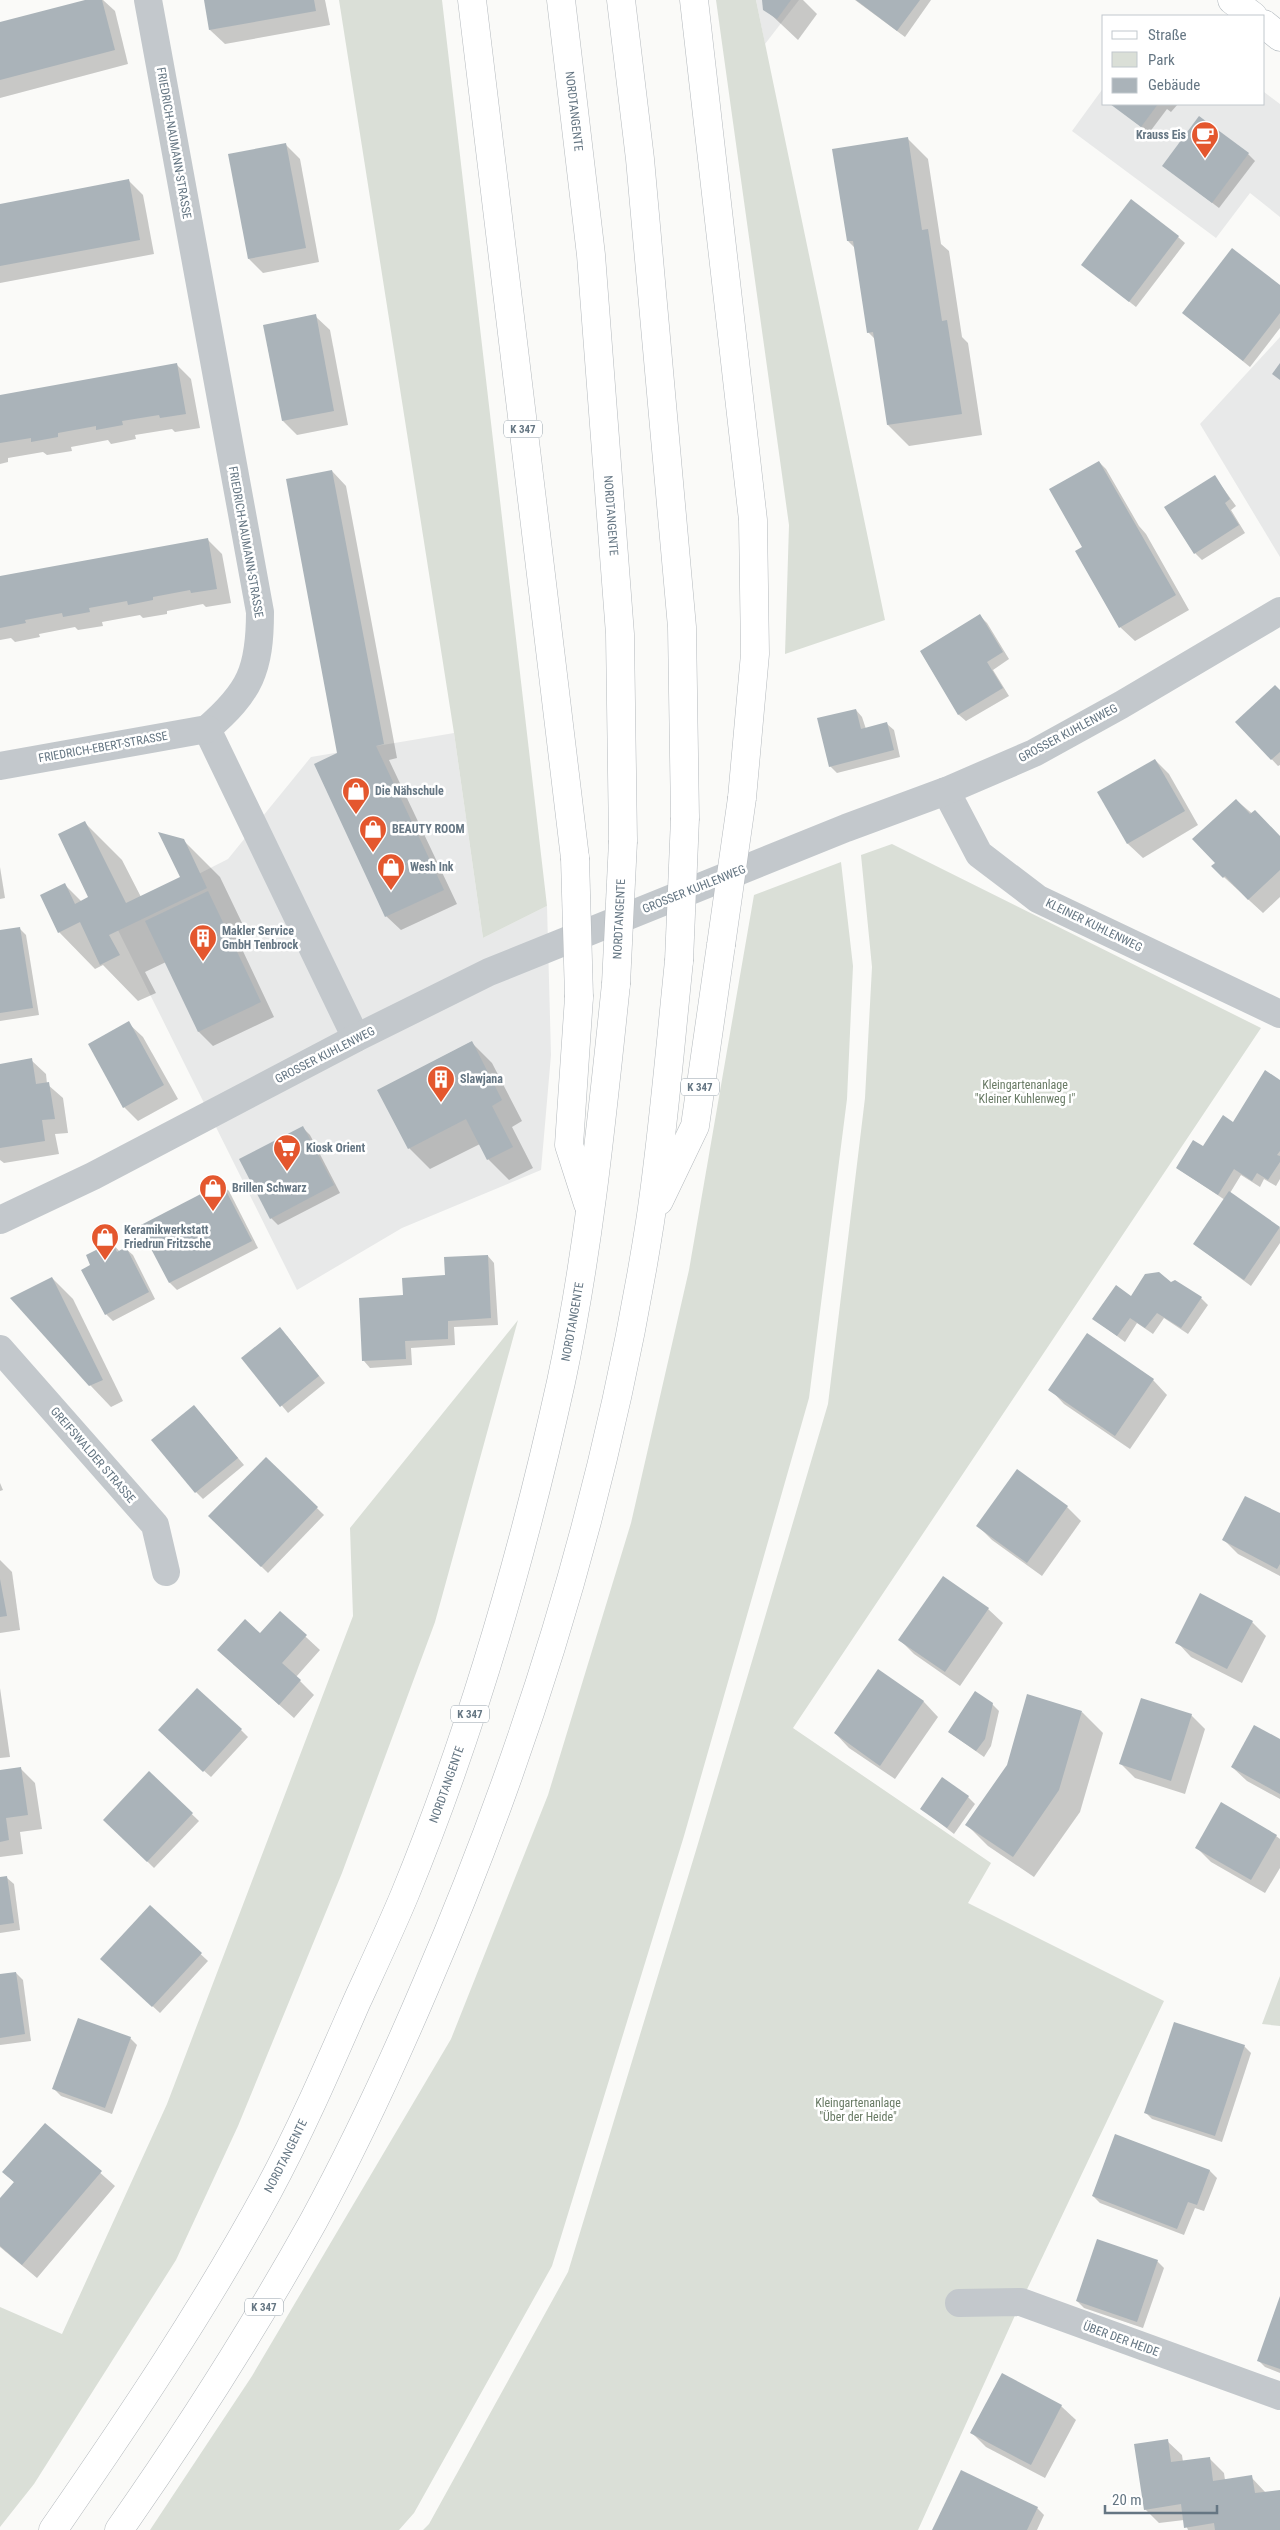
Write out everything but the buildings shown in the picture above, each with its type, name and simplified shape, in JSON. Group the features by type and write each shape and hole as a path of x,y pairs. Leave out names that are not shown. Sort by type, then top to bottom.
{"main road":[{"name":"K 347","path":"472,0 575,858 579,997 569,1145 590,1212"},
{"name":"NORDTANGENTE","path":"52,2530 122,2430 194,2319 269,2188 336,2050 405,1894 464,1735 517,1559 561,1380 590,1212 616,984 623,841 620,634 591,256 561,0"},
{"name":"K 347","path":"119,2530 168,2461 244,2341 315,2218 388,2072 456,1916 518,1750 572,1575 618,1392 650,1220 679,960 685,818 682,627 640,159 621,0"},
{"name":"K 347","path":"650,1220 695,1126 742,798 755,654 753,520 694,0"},
{"path":"1232,0 1252,15"},
{"path":"1265,25 1280,37"}],"street":[{"name":"FRIEDRICH-NAUMANN-STRASSE","path":"148,0 260,612 260,647 250,680 231,708 207,729"},
{"name":"GROSSER KUHLENWEG","path":"0,1220 93,1176 356,1038 489,972 846,828 946,791 1034,752 1121,705 1280,611"},
{"name":"FRIEDRICH-EBERT-STRASSE","path":"0,766 207,729"},
{"path":"207,729 356,1038"},
{"name":"KLEINER KUHLENWEG","path":"946,791 980,854 1038,899 1280,1014"},
{"name":"GREIFSWALDER STRASSE","path":"0,1349 155,1525 166,1572"},
{"name":"ÜBER DER HEIDE","path":"959,2304 1021,2302 1280,2396"}],"shaded area":[{"path":"756,0 799,0 765,44"},
{"path":"1102,90 1102,105 1265,105 1265,93 1280,104 1280,217 1250,193 1216,238 1072,131"},
{"path":"1280,337 1280,557 1200,424"},
{"path":"454,733 483,938 547,906 551,1055 541,1170 402,1228 297,1290 112,918 228,859 311,757"}],"green space":[{"path":"339,0 442,0 547,906 483,938 454,733"},
{"path":"716,0 756,0 885,620 785,654 789,525"},
{"name":"Kleingartenanlage \"Über der Heide\"","path":"892,844 1261,1028 793,1728 991,1863 968,1903 1164,2001 1021,2302 918,2530 423,2530 429,2524 568,2272 697,1847 828,1404 865,1098 872,967 861,855"},
{"path":"841,862 853,966 847,1099 809,1398 684,1836 552,2266 414,2513 399,2530 150,2530 252,2376 451,2039 548,1795 631,1523 689,1270 754,895"},
{"path":"518,1320 435,1622 342,1873 238,2126 176,2260 34,2484 0,2527 0,2307 62,2334 167,2104 353,1616 350,1528"},
{"path":"1280,1976 1280,2026 1262,2024"}],"place":[{"name":"Krauss Eis","path":"1205,159"},
{"name":"Die Nähschule","path":"356,815"},
{"name":"BEAUTY ROOM","path":"373,853"},
{"name":"Wesh Ink","path":"391,891"},
{"name":"Makler Service GmbH Tenbrock","path":"203,962"},
{"name":"Slawjana","path":"441,1103"},
{"name":"Kiosk Orient","path":"287,1172"},
{"name":"Brillen Schwarz","path":"213,1212"},
{"name":"Keramikwerkstatt Friedrun Fritzsche","path":"105,1261"}],"park label":[{"name":"Kleingartenanlage \"Kleiner Kuhlenweg I\"","path":"1025,1092"}]}
